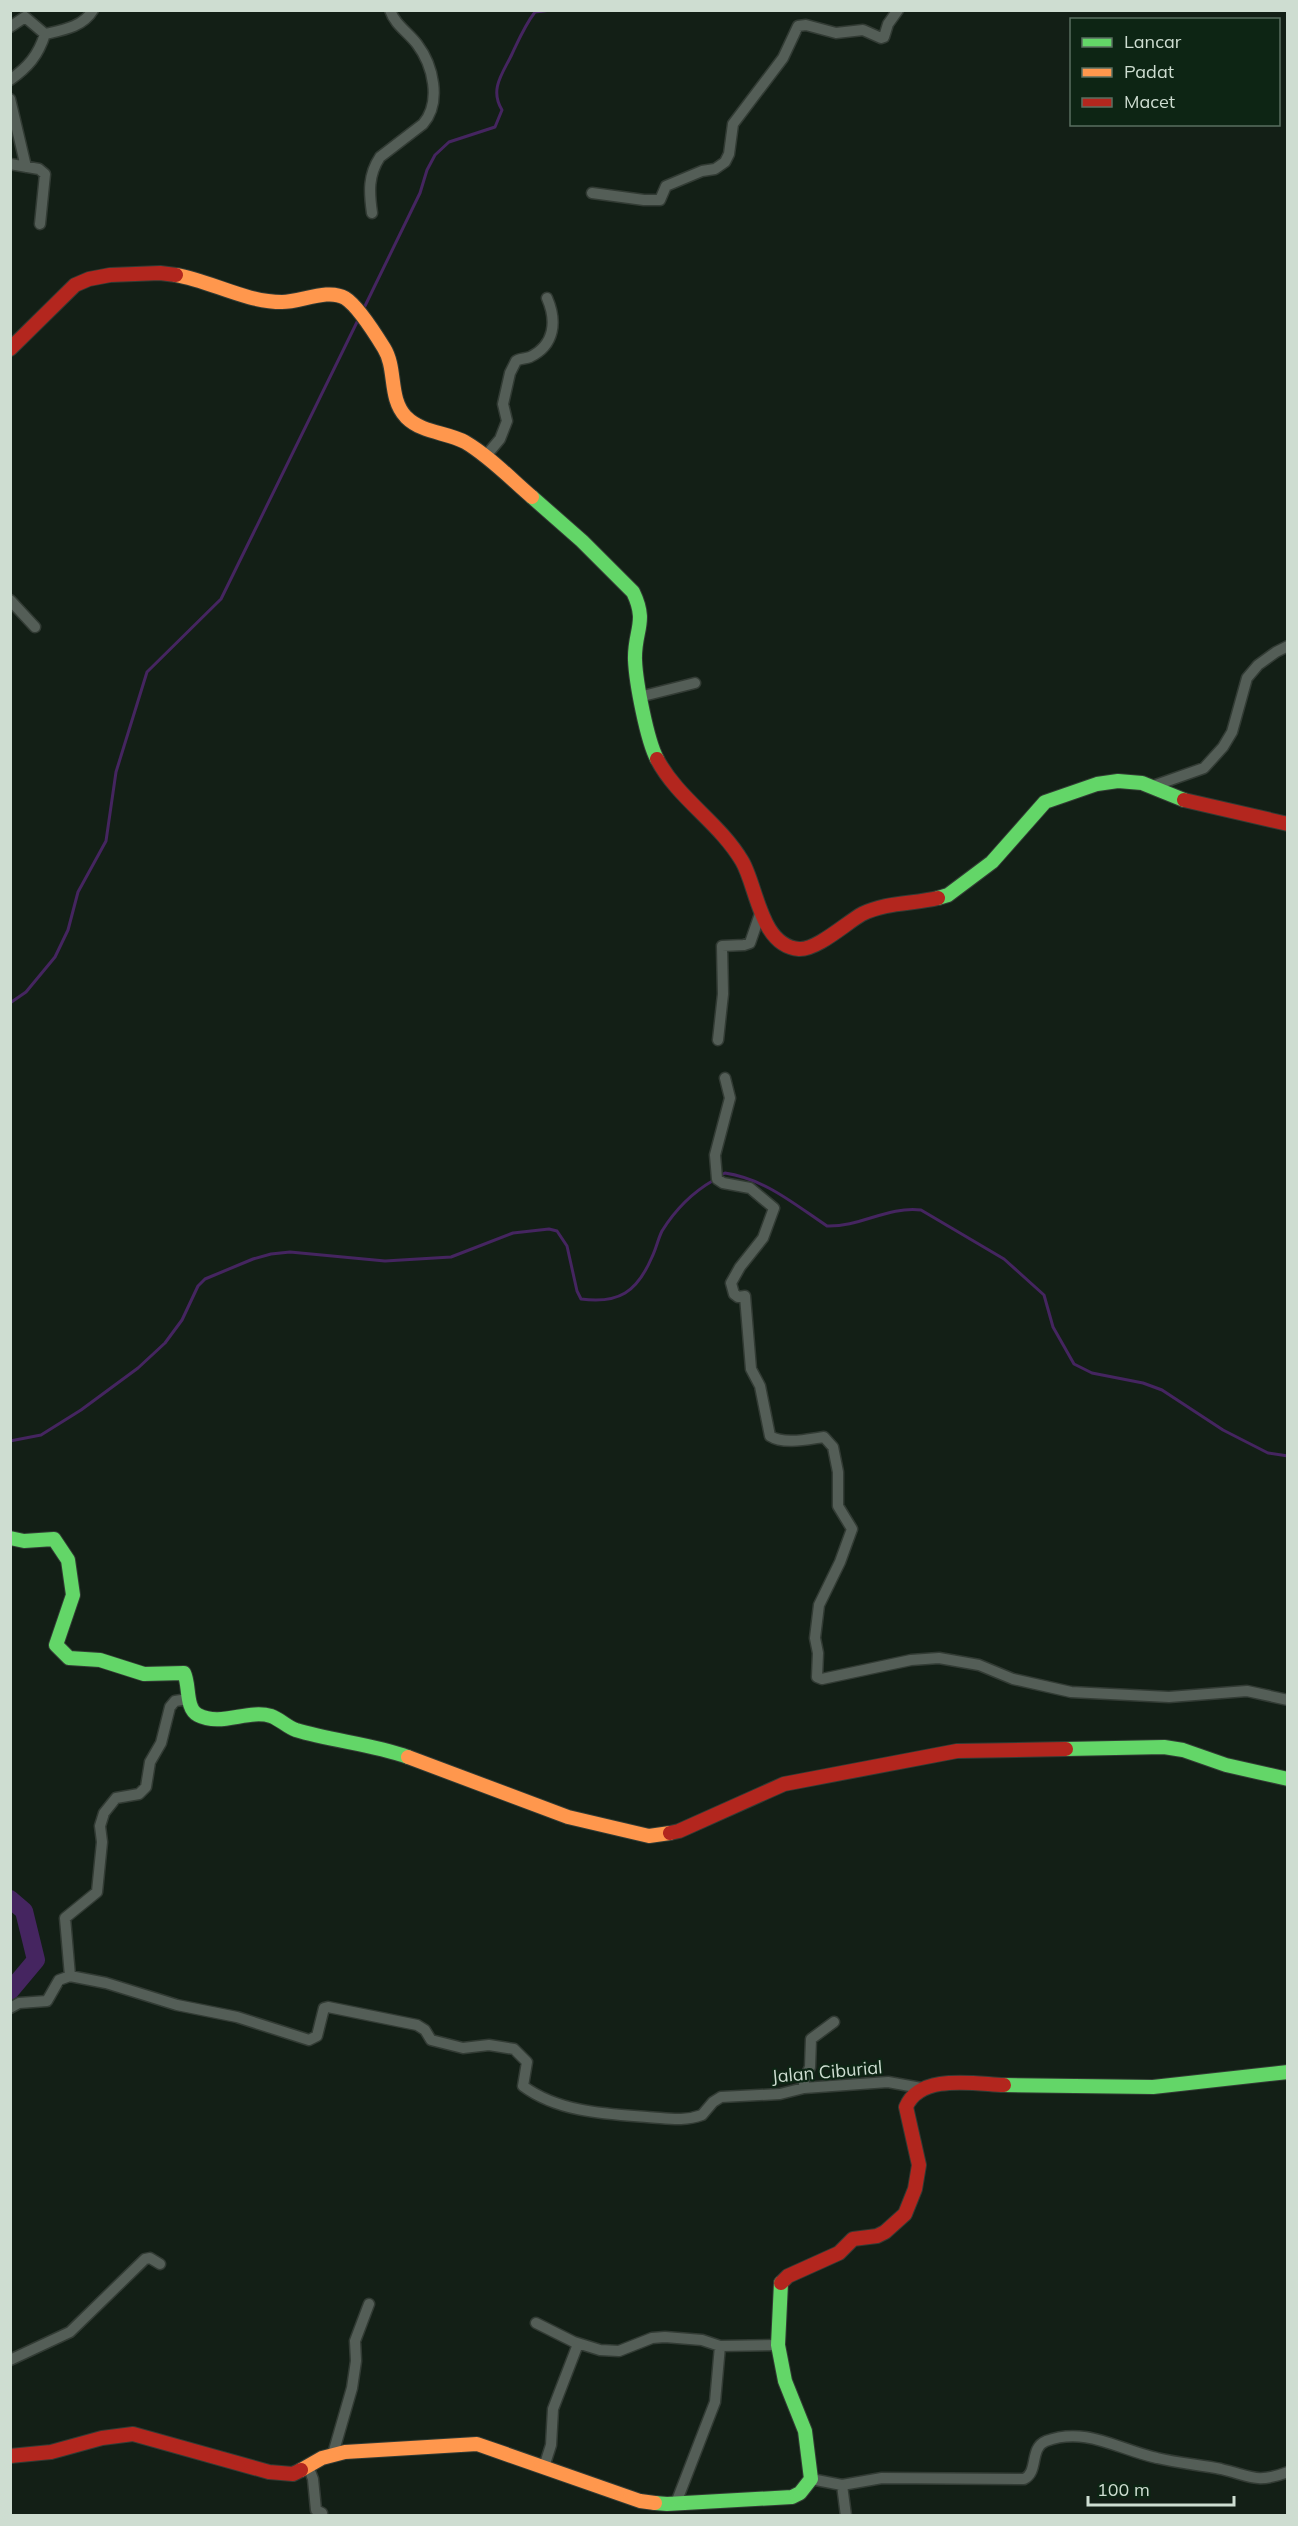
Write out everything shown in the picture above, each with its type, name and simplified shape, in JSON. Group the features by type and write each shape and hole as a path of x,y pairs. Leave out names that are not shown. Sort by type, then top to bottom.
{"street":[{"path":"45,34 78,25 87,19 93,10"},
{"path":"372,213 369,187 380,157 423,124 428,118 434,98 433,83 425,57 416,42 394,20 390,10"},
{"path":"592,193 660,200 666,186 702,171 719,167 729,156 733,124 783,58 798,26 806,25 836,33 863,30 881,38 884,37 888,24 898,10"},
{"path":"10,27 25,17 45,34"},
{"path":"10,80 28,68 42,45 45,34"},
{"path":"10,99 26,167"},
{"path":"10,164 39,169 45,174 40,224"},
{"path":"10,350 75,285 89,279 124,274 173,274 228,292 280,302 333,294 344,297 357,310 386,351 396,400 406,417 422,428 464,442 485,457 582,541 633,592 638,601 642,621 635,657 646,725 656,759 680,791 741,859 749,875 760,914 766,926 782,943 796,948 806,948 873,910 895,903 940,898 957,890 993,862 1045,802 1077,790 1111,782 1134,782 1153,786 1194,804 1287,824"},
{"path":"485,457 500,439 507,421 503,404 510,373 517,359 528,358 547,345 554,328 547,298"},
{"path":"10,600 35,627"},
{"path":"1153,786 1204,768 1223,747 1232,732 1247,678 1258,665 1276,651 1287,646"},
{"path":"643,696 695,683"},
{"path":"718,1040 723,994 722,946 750,943 760,914"},
{"path":"725,1078 730,1098 715,1155 717,1179 723,1183 750,1188 774,1208 763,1238 731,1283 734,1294 738,1297 745,1296 752,1372 760,1386 770,1436 773,1439 791,1440 824,1437 831,1442 838,1472 838,1506 852,1529 840,1562 819,1605 815,1638 818,1653 817,1677 822,1679 871,1667 939,1658 979,1665 1022,1682 1071,1692 1169,1696 1247,1691 1287,1700"},
{"path":"10,1538 24,1541 54,1539 68,1558 73,1596 56,1645 72,1659 100,1660 144,1674 184,1673 192,1710 200,1716 226,1719 251,1715 271,1716 293,1729 397,1753 589,1823 649,1836 679,1831 784,1784 957,1752 1164,1747 1183,1749 1237,1768 1287,1779"},
{"path":"10,2008 19,2003 47,2001 59,1980 70,1976 65,1918 97,1892 102,1842 99,1829 104,1813 118,1797 140,1794 146,1787 150,1762 160,1743 170,1707 175,1701 188,1699"},
{"name":"Jalan Ciburial","path":"70,1976 106,1983 177,2006 237,2017 308,2040 316,2036 324,2008 328,2007 417,2025 431,2040 461,2048 489,2045 514,2049 527,2060 522,2083 524,2086 544,2099 594,2112 677,2121 702,2115 717,2098 780,2094 804,2088 888,2082 921,2088"},
{"path":"804,2088 804,2080 810,2067 811,2039 834,2022"},
{"path":"10,2456 51,2452 110,2436 133,2434 269,2472 289,2475 333,2454 477,2444 630,2499 676,2503 720,2499 788,2498 800,2493 811,2479 805,2431 785,2381 778,2345 780,2284 788,2276 839,2253 853,2240 877,2236 899,2221 910,2204 919,2165 906,2107 910,2098 921,2088 949,2084 1153,2087 1287,2072"},
{"path":"10,2360 70,2332 146,2258 160,2264"},
{"path":"333,2454 352,2388 355,2370 355,2341 369,2304"},
{"path":"536,2323 578,2344 600,2350 620,2350 652,2338 665,2337 702,2340 720,2346 778,2345"},
{"path":"544,2467 551,2445 553,2409 578,2344"},
{"path":"676,2503 715,2402 720,2346"},
{"path":"811,2479 842,2485 882,2478 1024,2479 1030,2474 1035,2454 1043,2442 1062,2437 1085,2435 1153,2458 1223,2470 1255,2479 1265,2480 1287,2472"},
{"path":"308,2466 314,2479 316,2510 322,2514"},
{"path":"842,2485 846,2516"}],"waterway":[{"path":"363,310 420,193 427,170 435,155 449,142 495,127 502,110 497,95 501,75 522,32 535,12 551,10"},
{"path":"10,1003 26,992 55,957 68,930 78,892 106,841 116,772 147,672 221,599 359,318"},
{"path":"719,1176 725,1173 740,1176 766,1187 827,1226 851,1223 897,1211 921,1210 1004,1259 1044,1295 1053,1327 1074,1364 1092,1373 1143,1383 1162,1390 1223,1430 1268,1453 1288,1456"},
{"path":"10,1441 41,1435 81,1410 138,1368 165,1343 182,1320 198,1286 205,1279 253,1259 290,1252 385,1261 451,1257 513,1233 549,1229 557,1231 567,1246 577,1291 581,1299 606,1299 616,1297 633,1287 646,1269 662,1231 673,1216 685,1202 714,1180"},
{"path":"10,1899 24,1911 36,1960 10,1991"}],"traffic: fast":[{"path":"532,497 582,541 633,592 640,611 635,650 637,682 646,725 657,759"},
{"path":"938,898 948,895 992,862 1045,802 1097,784 1118,781 1142,783 1184,800"},
{"path":"10,1538 24,1541 54,1539 68,1560 73,1595 56,1645 69,1658 100,1660 144,1674 184,1673 191,1707 198,1715 207,1718 225,1719 262,1714 271,1716 296,1730 408,1757"},
{"path":"1066,1749 1164,1747 1183,1750 1226,1765 1288,1779"},
{"path":"1004,2085 1153,2087 1288,2072"},
{"path":"655,2503 792,2497 800,2493 811,2479 805,2431 785,2381 778,2345 781,2283"}],"traffic: slow":[{"path":"176,275 268,301 282,302 331,294 345,298 361,314 384,348 388,356 397,401 406,417 419,426 465,442 491,461 532,497"},
{"path":"408,1757 568,1817 649,1836 670,1833"},
{"path":"301,2470 322,2458 345,2452 477,2444 640,2501 655,2503"}],"traffic: jam":[{"path":"10,349 75,285 89,279 110,275 160,273 176,275"},
{"path":"657,759 676,786 733,847 747,872 768,926 776,938 786,945 799,949 806,948 823,941 855,918 871,910 938,898"},
{"path":"1184,800 1288,824"},
{"path":"670,1833 784,1784 957,1751 1066,1749"},
{"path":"781,2283 788,2276 839,2253 853,2239 877,2236 885,2232 905,2214 915,2189 919,2165 906,2107 913,2096 923,2089 949,2083 1004,2085"},
{"path":"10,2456 51,2452 102,2438 133,2434 269,2472 293,2474 301,2470"}]}
